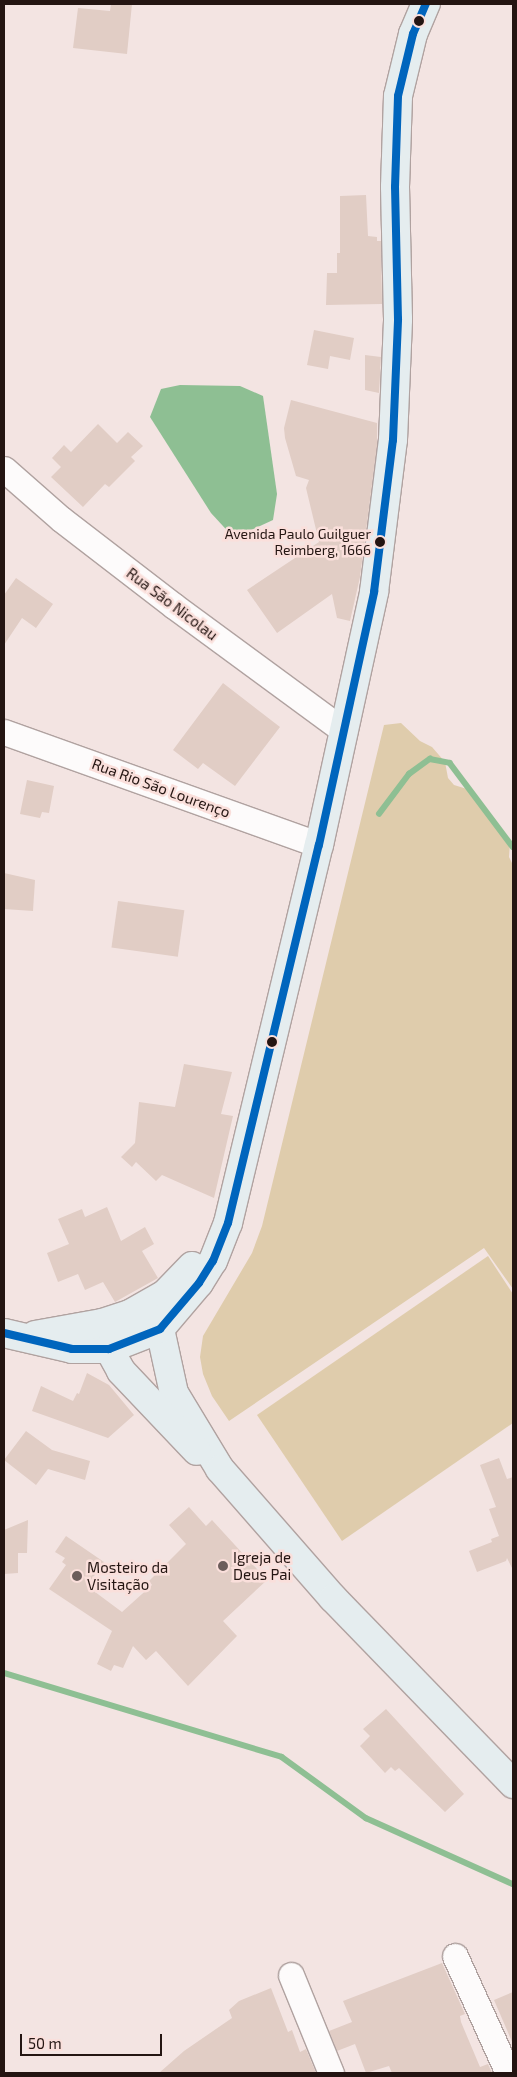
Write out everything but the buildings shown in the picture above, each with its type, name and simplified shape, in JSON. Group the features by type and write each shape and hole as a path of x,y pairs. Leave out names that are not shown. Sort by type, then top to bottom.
{"main road":[{"path":"12,1335 72,1349 109,1350 169,1320 213,1261 228,1223 319,845 374,592 393,440 398,319 395,188 398,96 412,34 426,4"},
{"path":"109,1350 127,1315 182,1279 228,1223"},
{"path":"12,1335 127,1315 169,1320"},
{"path":"169,1320 165,1359 174,1393 220,1468 333,1598 513,1784"},
{"path":"109,1350 140,1394 184,1439 220,1468"}],"street":[{"name":"Rua São Nicolau","path":"4,469 61,519 174,606 344,732"},
{"name":"Rua Rio São Lourenço","path":"4,732 319,845"},
{"path":"455,1956 508,2073"},
{"path":"291,1975 330,2073"}],"shaded area":[{"path":"180,385 240,386 263,396 277,494 273,520 234,538 211,513 150,417 161,389"},
{"path":"401,723 420,741 432,747 445,762 448,778 454,785 467,789 495,819 507,843 510,843 509,857 513,865 513,1289 484,1248 229,1421 212,1396 203,1374 200,1357 203,1336 252,1253 262,1226 384,725"},
{"path":"488,1256 513,1294 513,1423 342,1541 257,1415"}],"waterway":[{"path":"379,814 409,774 430,759 450,763 513,847"},
{"path":"4,1673 282,1757 366,1818 513,1884"}],"transit line":[{"path":"4,1333 72,1349 109,1349 160,1329 199,1283 213,1261 228,1223 319,845 374,592 393,440 398,319 395,187 398,96 413,34 426,4"}],"place":[{"name":"Avenida Paulo Guilguer Reimberg, 1666","path":"380,542"},
{"name":"Igreja de Deus Pai","path":"223,1566"},
{"name":"Mosteiro da Visitação","path":"77,1576"}]}
